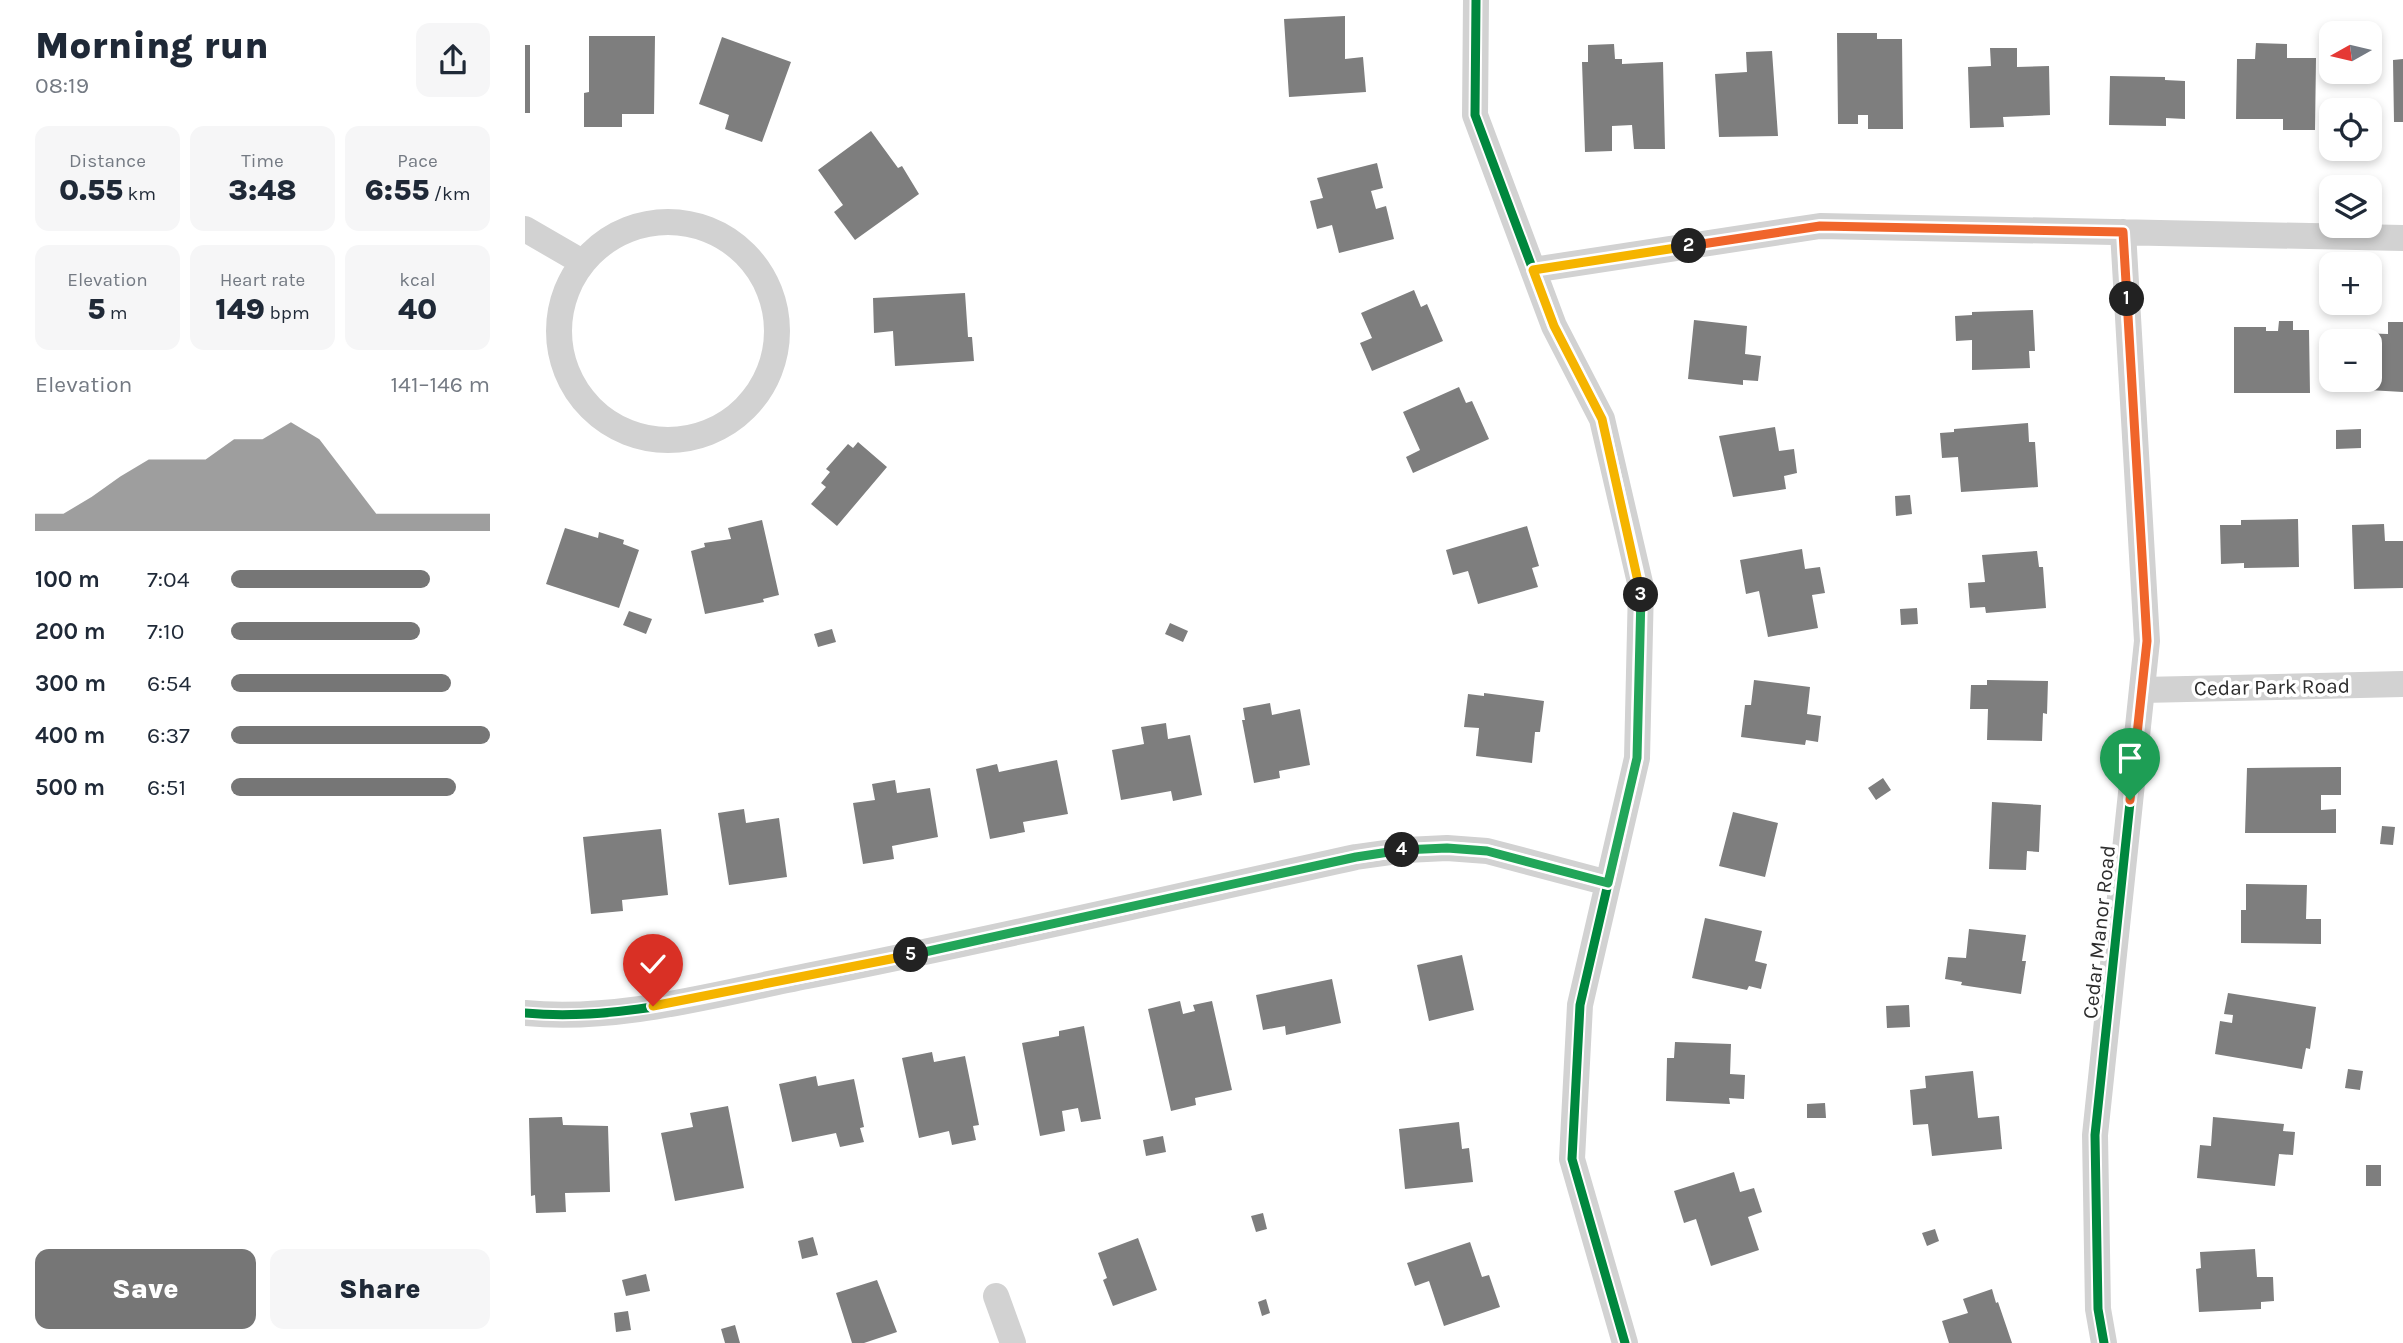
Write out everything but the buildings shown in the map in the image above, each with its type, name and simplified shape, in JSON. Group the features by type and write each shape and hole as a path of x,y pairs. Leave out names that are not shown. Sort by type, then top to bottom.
{"street":[{"path":"1476,0 1475,115 1554,326 1602,419 1641,587 1637,758 1580,1005 1572,1159 1625,1343"},
{"path":"668,221 692,224 715,232 736,246 753,263 766,284 774,307 777,331 774,355 753,400 735,417 715,430 691,438 667,440 643,437 620,429 600,416 582,399 569,378 561,355 561,306 569,283 582,262 600,245 620,232 643,224 668,221"},
{"path":"1533,270 1820,226 2403,238"},
{"path":"525,229 582,262"},
{"name":"Cedar Manor Road","path":"2104,1343 2098,1309 2095,1135 2147,641 2123,232"},
{"name":"Cedar Park Road","path":"2142,690 2403,684"},
{"path":"525,1013 592,1014 653,1006 869,964 1356,857 1406,850 1447,848 1487,851 1608,883"},
{"path":"996,1296 1013,1343"}],"cycle path":[{"path":"1476,0 1475,115 1554,326 1602,419 1641,587 1637,758 1580,1005 1572,1159 1625,1343"},
{"path":"2104,1343 2098,1309 2095,1135 2147,641 2123,232"},
{"path":"525,1013 596,1014 667,1005 945,948 1356,857 1406,850 1447,848 1487,851 1608,883"}],"route":[{"path":"653,1006 869,964 1356,857 1406,850 1447,848 1487,851 1608,883 1637,758 1641,587 1602,419 1554,326 1533,270 1820,226 2123,232 2147,641 2130,800"}]}
